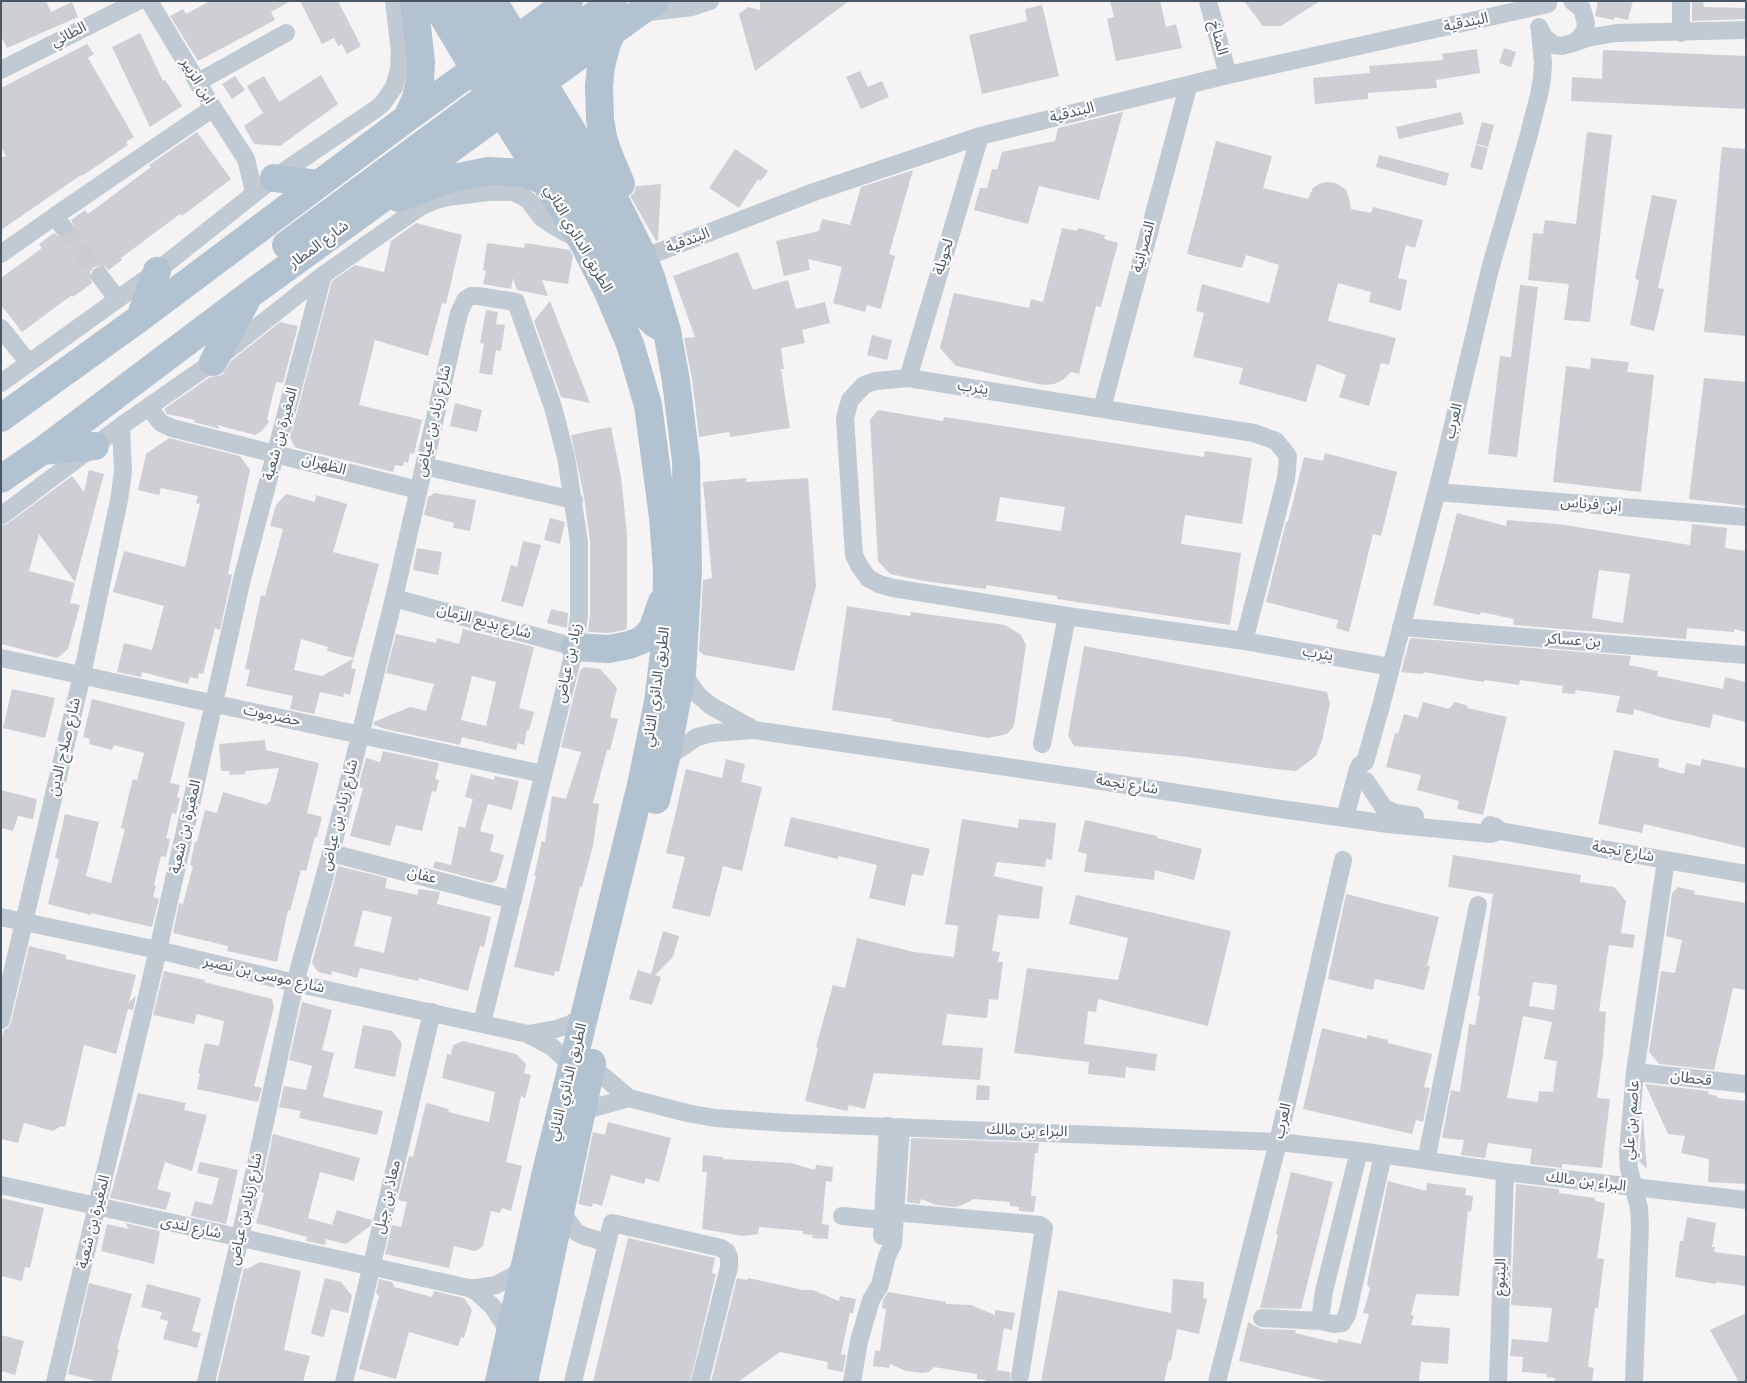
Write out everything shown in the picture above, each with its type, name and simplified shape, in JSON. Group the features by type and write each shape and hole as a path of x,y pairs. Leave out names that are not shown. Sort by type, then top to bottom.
{"main road":[{"path":"407,118 416,98 420,80 421,62 414,1"},
{"name":"الطريق الدائري الثاني","path":"434,1 509,80 618,206 643,258 667,332 676,381 686,461 688,571 682,673 666,758 582,1068 548,1167 499,1382"},
{"path":"463,1 509,80 589,204 605,235 628,292 635,304 655,324 667,332"},
{"name":"الطريق الدائري الثاني","path":"493,1 516,39 509,80 545,181 579,236 608,292 626,335 648,405 664,517 667,571 666,637 658,702 641,785 584,1015 582,1111 524,1382"},
{"path":"516,39 569,1"},
{"path":"72,427 128,365 168,331 509,80 613,1"},
{"name":"شارع المطار","path":"1,418 140,318 407,118 509,80 613,31 646,7"},
{"path":"613,31 607,43 601,66 599,86 600,120 603,137 621,183 618,206"},
{"name":"شارع المطار","path":"1,479 42,451 249,295 361,214 509,80"},
{"path":"361,214 442,181 478,172 522,173 545,181"},
{"path":"264,185 318,184"},
{"path":"140,318 157,271"},
{"path":"213,362 249,295"},
{"path":"42,451 95,446"},
{"path":"575,647 608,649 629,646 642,640 652,630 661,603 667,571"}],"street":[{"name":"الطائي","path":"1,70 113,7 138,1"},
{"name":"ابن الزبير","path":"150,1 213,108 264,185"},
{"path":"1,383 157,271 264,185 376,109 394,87 399,69 400,52 394,1"},
{"name":"شارع المطار","path":"646,7 692,7 710,1"},
{"name":"المناخ","path":"1208,1 1228,76"},
{"path":"1681,1 1681,33"},
{"path":"1540,28 1542,10 1550,3"},
{"name":"البندقية","path":"643,258 814,192 980,136 1228,76 1513,13 1550,3"},
{"path":"1579,6 1590,20 1616,33"},
{"name":"العرب","path":"1542,79 1554,55 1585,31 1586,23 1579,6"},
{"path":"1513,13 1526,17 1540,28 1548,42 1569,44 1587,38 1616,33 1746,30"},
{"name":"العرب","path":"1351,818 1358,769 1365,762 1391,667 1437,492 1490,270 1528,138 1542,79 1543,54 1540,28"},
{"path":"198,82 286,33"},
{"name":"النصرانية","path":"1102,408 1188,87"},
{"path":"1,254 59,222 213,108"},
{"name":"لحويلة","path":"908,378 980,136"},
{"name":"شارع المطار","path":"1,516 121,426 213,362 323,275 412,212 436,200 488,192 513,192 529,201 542,218 549,223 579,236"},
{"name":"المغيرة بن شعبة","path":"55,1382 158,950 242,579 323,275"},
{"path":"100,276 117,299"},
{"name":"شارع زياد بن عياض","path":"206,1382 240,1238 295,983 331,853 394,598 458,313 462,304 471,296 516,302"},
{"name":"زياد بن عياض","path":"482,1023 514,900 542,774 575,647 579,615 580,542 566,456 553,407 516,302"},
{"path":"1,328 28,362"},
{"name":"يثرب","path":"1244,641 1286,479 1288,456 1276,441 1260,434 908,378 876,381 864,385 850,400 845,418 854,555 868,578 879,584 892,588 1067,616 1244,641 1391,667"},
{"name":"الظهران","path":"148,408 161,423 172,428 418,490"},
{"name":"شارع صلاح الدين","path":"1,1020 82,675 119,500 123,472 121,426"},
{"path":"95,446 105,449 113,455 123,472"},
{"path":"424,466 574,500"},
{"name":"ابن فرناس","path":"1437,492 1746,517"},
{"name":"شارع بديع الزمان","path":"394,598 575,647"},
{"path":"1042,744 1067,616"},
{"name":"بن عساكر","path":"1401,627 1746,655"},
{"name":"حضرموت","path":"1,658 542,774"},
{"name":"شارع نجمة","path":"682,673 698,695 711,706 754,730"},
{"name":"شارع نجمة","path":"666,758 697,738 713,733 754,730 1267,807 1351,818 1389,817 1491,834 1500,831 1746,874"},
{"name":"العرب","path":"1351,818 1366,781 1369,768 1365,762"},
{"path":"1366,781 1389,817"},
{"name":"عفان","path":"331,853 514,900"},
{"name":"العرب","path":"1217,1382 1278,1142 1343,860"},
{"name":"عاصم بن علي","path":"1634,1382 1640,1225 1639,1208 1628,1152 1635,1072 1666,860"},
{"path":"1426,1161 1478,904"},
{"name":"شارع موسى بن نصير","path":"1,918 158,950 295,983 528,1034 552,1046 563,1057 582,1068"},
{"name":"معاذ بن جبل","path":"344,1382 432,1012"},
{"name":"شارع موسى بن نصير","path":"528,1034 571,1024 584,1015"},
{"name":"البراء بن مالك","path":"582,1068 629,1098 715,1118 787,1123 1278,1142 1383,1154 1504,1172 1746,1200"},
{"name":"قحطان","path":"1635,1072 1746,1084"},
{"name":"البراء بن مالك","path":"582,1111 629,1098"},
{"path":"852,1382 859,1341 871,1300 880,1285 887,1256 893,1244 889,1216 894,1127"},
{"path":"1321,1321 1324,1291 1360,1151"},
{"path":"1262,1318 1321,1321 1339,1324 1345,1319 1383,1154"},
{"name":"الينبوع","path":"1498,1382 1504,1172"},
{"name":"شارع لندى","path":"1,1185 469,1288 487,1287 505,1281 513,1276 526,1262"},
{"path":"561,1211 576,1232 607,1243"},
{"path":"842,1216 889,1216 1040,1225 1044,1228 1020,1376"},
{"path":"573,1382 612,1223 721,1248 727,1252 729,1267 700,1382"},
{"name":"شارع لندى","path":"469,1288 486,1299 499,1315 504,1324 508,1344"}],"building":[{"path":"1,1 46,1 51,12 72,2 78,17 7,48 1,36"},
{"path":"210,1 291,1 271,12 275,20 198,61 170,16 183,9 186,14"},
{"path":"300,1 338,1 361,46 347,54 342,44 338,46 334,38 322,44"},
{"path":"760,1 849,1 755,71 739,14 748,7 760,10"},
{"path":"1110,1 1160,1 1166,27 1176,24 1182,48 1116,61 1107,19 1114,17"},
{"path":"1244,1 1320,1 1281,26 1263,26"},
{"path":"1598,1 1633,1 1628,20 1615,17 1614,20 1595,16"},
{"path":"1692,1 1703,1 1704,7 1746,8 1746,19 1692,21"},
{"path":"1042,5 1059,76 982,94 969,35 1027,21 1025,9"},
{"path":"140,33 163,81 165,80 182,106 150,127 112,47"},
{"path":"87,44 94,54 88,58 134,137 126,142 128,145 1,230 1,158 6,156 1,146 1,88"},
{"path":"1504,48 1516,52 1511,67 1499,63"},
{"path":"1477,49 1480,73 1436,80 1437,88 1368,93 1368,99 1315,104 1313,78 1370,73 1369,66 1443,60 1442,54"},
{"path":"1603,50 1746,56 1746,109 1571,101 1572,77 1602,79"},
{"path":"860,71 868,87 882,81 889,97 861,109 846,77"},
{"path":"321,75 338,104 280,146 254,144 244,126 263,113 247,86 264,76 279,102"},
{"path":"235,76 245,90 232,99 222,84"},
{"path":"1123,112 1099,200 1039,186 1028,224 974,210 980,188 987,188 992,169 997,170 1002,152 1055,141 1058,128"},
{"path":"1461,112 1464,124 1399,139 1396,127"},
{"path":"1482,122 1494,125 1488,147 1476,144"},
{"path":"197,132 231,179 121,258 122,260 109,270 104,266 94,267 90,272 92,283 73,297 72,295 22,332 1,305 1,278 42,248 39,244 54,233 64,238 70,235 74,226 71,220 85,210 88,214 151,167 149,165"},
{"path":"1587,132 1612,135 1590,322 1564,320 1569,284 1528,280 1533,233 1543,234 1545,220 1576,224"},
{"path":"1216,141 1272,156 1263,188 1308,199 1313,188 1319,184 1326,182 1336,183 1346,190 1351,209 1371,213 1373,207 1423,220 1415,248 1406,245 1398,278 1407,280 1401,311 1369,302 1371,292 1338,283 1328,321 1396,338 1389,365 1381,363 1369,406 1339,397 1346,375 1317,364 1306,402 1239,384 1243,368 1193,357 1204,313 1196,311 1202,284 1269,303 1279,265 1246,255 1242,268 1187,254"},
{"path":"1476,145 1488,148 1482,170 1470,167"},
{"path":"1722,147 1746,149 1746,336 1704,332"},
{"path":"735,149 768,171 761,181 758,179 739,208 709,188"},
{"path":"1379,155 1449,173 1446,186 1376,167"},
{"path":"913,170 889,254 895,256 881,309 867,305 865,312 833,303 842,267 808,259 810,270 784,276 776,241 819,231 822,219 850,225 861,187"},
{"path":"661,184 658,241 656,241 630,196 634,193 636,186"},
{"path":"1652,195 1677,200 1658,288 1664,289 1654,331 1630,325 1639,280 1635,279"},
{"path":"416,223 462,235 446,304 442,303 428,356 375,340 359,405 422,420 414,454 410,453 408,463 404,462 403,466 395,465 393,472 296,448 290,438 332,281 355,265 384,272 391,241"},
{"path":"1062,228 1077,231 1078,228 1105,235 1104,239 1118,243 1101,307 1096,306 1079,374 1071,372 1063,380 1054,384 1043,385 956,366 940,348 954,293 1029,308 1031,299 1043,302"},
{"path":"487,243 524,248 525,243 570,250 573,256 568,284 542,280 548,296 517,290 513,278 511,289 483,284 486,271 483,270"},
{"path":"738,252 753,290 788,280 796,309 825,302 830,323 802,330 805,343 781,348 784,369 781,369 790,428 730,437 729,432 699,437 692,379 684,338 695,337 673,276"},
{"path":"1520,285 1538,287 1517,457 1488,454 1500,356 1511,357"},
{"path":"550,301 590,403 561,397 534,321"},
{"path":"486,310 498,312 496,324 505,325 501,351 496,350 492,375 479,373 484,344 480,343"},
{"path":"280,322 298,326 283,383 276,382 267,419 269,422 262,431 255,435 217,425 220,429 193,422 196,420 167,414 164,409 210,377 222,375 231,361"},
{"path":"872,335 892,340 887,360 867,355"},
{"path":"1591,358 1629,362 1627,372 1654,375 1641,492 1553,482 1566,366 1590,369"},
{"path":"1704,378 1746,382 1746,506 1689,499"},
{"path":"455,403 482,410 477,432 450,426"},
{"path":"878,410 943,421 944,417 1204,457 1205,451 1252,458 1242,524 1185,515 1181,544 1241,553 1230,625 1057,599 1057,596 986,585 986,589 924,581 890,574 878,561 870,420","holes":["1000,497 1065,507 1061,531 996,521"]},
{"path":"611,427 621,477 627,534 627,628 608,633 588,632 590,615 590,541 584,497 571,435"},
{"path":"169,438 240,456 250,470 228,574 232,575 220,630 215,628 203,674 199,673 198,679 190,677 188,684 142,672 141,677 117,672 124,643 152,650 164,606 113,592 124,551 185,567 200,504 196,503 198,496 161,488 159,495 138,490 146,454"},
{"path":"1325,453 1397,472 1381,536 1373,534 1349,632 1336,628 1338,620 1266,602 1304,457 1323,461"},
{"path":"89,470 104,474 75,582 39,534 29,571 75,583 70,603 80,605 68,649 57,658 1,644 1,526 7,524 72,476 84,492"},
{"path":"746,478 746,482 808,478 816,586 794,671 704,655 699,651 703,580 712,578 703,482"},
{"path":"435,493 476,500 470,531 453,528 454,523 424,515 428,497"},
{"path":"286,494 315,502 316,495 347,504 333,552 379,564 354,658 351,668 356,669 350,695 344,693 343,697 320,692 314,714 290,709 293,696 246,686 250,670 245,669 261,595 265,596 283,529 270,526 276,505","holes":["301,639 328,647 327,651 354,658 322,676 294,670"]},
{"path":"1457,513 1506,526 1507,520 1558,524 1690,545 1692,524 1727,528 1725,548 1746,551 1746,632 1734,629 1734,632 1687,628 1686,639 1513,625 1514,619 1481,612 1480,615 1433,605","holes":["1599,570 1630,574 1623,623 1592,618"]},
{"path":"550,518 565,522 560,544 544,540"},
{"path":"523,541 541,545 523,607 501,601 511,565 517,567"},
{"path":"417,548 442,552 438,575 413,570"},
{"path":"847,606 910,616 911,612 1005,625 1021,635 1026,645 1014,726 1007,734 988,738 891,721 892,719 832,710"},
{"path":"551,609 568,613 567,628 547,623"},
{"path":"463,629 534,647 519,708 534,712 524,745 518,743 516,750 462,737 460,745 374,725 374,722 410,707 426,711 434,684 386,673 396,634 436,643 437,638 459,644","holes":["472,676 496,682 486,726 461,720"]},
{"path":"1410,638 1631,656 1629,665 1658,671 1657,676 1723,689 1725,677 1746,682 1746,722 1713,714 1710,728 1634,709 1633,715 1616,712 1620,696 1576,690 1575,694 1562,693 1563,686 1520,680 1519,685 1485,680 1484,682 1424,672 1423,674 1401,672"},
{"path":"1084,646 1327,692 1330,704 1322,740 1316,756 1296,771 1188,757 1074,746 1068,736"},
{"path":"584,667 600,669 617,688 610,717 618,719 610,750 607,750 593,803 599,804 593,846 582,887 580,887 559,972 555,971 554,976 514,967 536,876 534,876 542,841 545,842 552,796 566,799 581,752 561,747 580,671"},
{"path":"12,689 55,698 45,738 3,728"},
{"path":"92,699 185,722 170,783 180,785 177,797 180,798 176,814 172,813 166,838 170,839 166,857 161,856 154,885 156,886 153,897 159,899 152,927 48,904 59,859 55,858 65,814 99,822 86,876 111,883 125,829 121,828 128,798 133,779 137,780 144,753 114,745 112,750 89,744 90,739 83,737"},
{"path":"1423,702 1449,709 1455,702 1468,706 1467,708 1507,717 1483,815 1457,809 1459,801 1417,790 1421,775 1386,767 1395,733 1398,734 1404,714 1418,718"},
{"path":"265,740 266,750 319,763 307,813 322,817 306,871 301,870 290,911 288,910 277,962 227,951 228,946 173,933 179,903 183,904 193,866 190,865 195,841 197,842 205,810 217,813 223,792 267,805 270,802 279,768 245,771 245,774 229,775 230,771 221,771 219,744"},
{"path":"1614,750 1659,759 1658,767 1684,774 1686,763 1700,766 1702,759 1746,768 1746,848 1644,824 1642,833 1598,824"},
{"path":"383,751 439,763 435,779 439,780 436,792 432,791 422,831 396,825 390,846 350,836 363,788 358,787 366,758 380,762"},
{"path":"726,759 745,764 741,782 762,787 742,871 723,866 710,917 672,908 685,857 666,853 686,769 722,778"},
{"path":"471,774 494,780 495,776 519,781 512,810 488,804 480,831 494,835 490,851 504,855 497,880 491,883 433,868 435,861 451,865 459,826 465,828 473,799 465,797"},
{"path":"1,790 37,799 33,819 18,816 13,831 1,828"},
{"path":"791,817 930,849 923,876 912,874 905,906 869,898 877,865 838,856 838,859 784,846"},
{"path":"962,819 1018,828 1019,819 1056,823 1052,860 1046,859 1045,867 997,862 994,876 1043,887 1039,919 998,915 992,951 1000,952 998,962 1003,962 998,1000 989,999 987,1018 947,1014 942,1045 983,1048 980,1080 874,1073 865,1109 849,1105 847,1111 805,1101 818,1048 816,1047 833,985 845,988 857,938 914,952 954,957 958,926 945,924"},
{"path":"1085,820 1157,836 1157,838 1202,849 1194,880 1155,870 1154,880 1084,872 1087,854 1078,852"},
{"path":"1453,855 1581,875 1580,882 1614,887 1626,901 1621,933 1635,935 1633,948 1609,945 1599,1011 1606,1012 1597,1098 1610,1099 1602,1168 1562,1164 1562,1168 1530,1164 1532,1149 1488,1143 1485,1158 1461,1155 1464,1140 1442,1138 1451,1090 1460,1092 1469,1024 1475,1025 1493,894 1448,887","holes":["1533,982 1557,985 1554,1010 1529,1006","1523,1016 1552,1022 1544,1059 1557,1061 1553,1092 1539,1091 1538,1102 1507,1098"]},
{"path":"338,866 387,878 385,888 417,895 419,889 440,892 437,904 491,917 484,947 480,946 468,991 419,978 418,981 360,968 357,978 332,971 331,975 318,972 312,963","holes":["363,910 392,917 384,953 354,946"]},
{"path":"1678,887 1695,891 1694,894 1746,903 1746,990 1733,988 1714,1070 1659,1064 1649,1052 1661,971 1675,973 1682,940 1666,936 1672,893"},
{"path":"1346,894 1439,917 1427,966 1430,966 1424,990 1375,979 1373,990 1328,979"},
{"path":"1076,895 1231,931 1208,1026 1098,999 1096,1012 1088,1011 1084,1044 1157,1054 1155,1071 1126,1067 1125,1078 1088,1074 1089,1062 1014,1053 1027,968 1118,980 1128,938 1069,924"},
{"path":"663,931 679,936 673,957 655,975 661,977 652,1005 629,999 638,970 651,974"},
{"path":"29,946 66,955 66,959 136,975 129,1002 136,996 133,1010 128,1009 116,1054 84,1045 65,1127 61,1126 53,1131 24,1123 18,1143 1,1139 1,1040 4,1030 8,1028 11,1022"},
{"path":"164,971 205,980 204,982 272,999 274,1007 254,1086 262,1088 258,1102 197,1089 200,1074 198,1073 205,1043 219,1046 224,1021 197,1014 194,1024 153,1015"},
{"path":"302,1002 332,1010 322,1050 334,1053 323,1097 383,1111 377,1135 299,1118 301,1111 279,1107 284,1086 306,1090 312,1066 289,1060"},
{"path":"363,1025 392,1031 402,1043 395,1077 354,1068"},
{"path":"1322,1028 1367,1039 1367,1035 1388,1040 1388,1043 1432,1054 1424,1087 1430,1088 1423,1122 1416,1120 1412,1134 1303,1109"},
{"path":"463,1041 516,1054 526,1064 524,1073 531,1075 525,1098 521,1096 506,1162 522,1166 511,1211 502,1208 500,1213 491,1211 483,1246 474,1251 454,1246 449,1268 385,1254 392,1225 401,1227 407,1202 398,1200 409,1156 413,1157 426,1103 449,1109 448,1112 489,1122 495,1092 442,1078 447,1054 451,1055 453,1045"},
{"path":"1645,1084 1709,1091 1708,1094 1717,1096 1717,1098 1746,1101 1746,1184 1708,1182 1709,1159 1681,1153 1685,1136 1668,1134"},
{"path":"977,1085 990,1086 989,1100 976,1100"},
{"path":"138,1093 186,1103 184,1110 207,1115 192,1171 165,1162 157,1189 171,1193 166,1210 110,1198"},
{"path":"1643,1118 1647,1169 1639,1161"},
{"path":"608,1122 671,1138 659,1182 646,1178 644,1184 611,1175 602,1206 593,1203 592,1207 578,1204 593,1132 605,1135"},
{"path":"273,1134 360,1158 354,1181 320,1172 308,1218 332,1225 337,1210 372,1220 370,1226 346,1244 326,1239 325,1245 306,1241 307,1237 256,1223 264,1193 261,1192"},
{"path":"911,1138 1039,1143 1038,1153 1035,1153 1031,1196 1036,1196 1034,1212 1019,1211 1019,1207 1010,1206 1010,1202 974,1199 955,1207 936,1205 921,1199 920,1204 907,1202"},
{"path":"703,1155 723,1157 723,1159 791,1163 815,1170 816,1165 833,1167 832,1182 826,1181 822,1224 829,1225 828,1239 812,1238 813,1235 803,1234 803,1231 759,1227 758,1234 743,1236 702,1229 707,1172 702,1172"},
{"path":"200,1162 238,1170 226,1224 191,1216 195,1201 212,1205 219,1178 197,1173"},
{"path":"1291,1172 1333,1182 1301,1309 1260,1308 1278,1235 1276,1234"},
{"path":"1388,1181 1426,1191 1427,1183 1466,1188 1465,1195 1473,1196 1471,1212 1468,1211 1459,1296 1416,1294 1411,1315 1414,1316 1411,1325 1450,1328 1448,1364 1421,1362 1419,1382 1330,1382 1239,1361 1248,1322 1261,1329 1296,1330 1295,1333 1337,1343 1338,1339 1361,1344 1369,1314 1363,1313 1370,1289 1367,1284"},
{"path":"1516,1184 1559,1189 1559,1193 1595,1198 1595,1201 1605,1203 1597,1258 1604,1259 1598,1308 1595,1308 1588,1367 1594,1368 1592,1382 1555,1382 1555,1378 1546,1377 1547,1374 1522,1372 1523,1357 1510,1356 1512,1339 1548,1342 1552,1308 1511,1305"},
{"path":"1,1198 44,1208 30,1268 25,1267 22,1281 1,1276"},
{"path":"1687,1217 1716,1223 1712,1247 1715,1247 1714,1252 1746,1256 1746,1286 1716,1282 1716,1284 1675,1277 1680,1241 1683,1241"},
{"path":"125,1223 160,1231 154,1264 101,1251 107,1224 129,1229"},
{"path":"628,1238 715,1258 712,1273 716,1274 690,1382 593,1382"},
{"path":"260,1262 301,1271 284,1350 310,1356 303,1382 217,1382 244,1268 247,1269"},
{"path":"325,1278 341,1282 352,1296 348,1313 331,1309 324,1337 311,1334"},
{"path":"737,1278 747,1280 748,1278 803,1290 813,1290 839,1301 840,1296 856,1299 853,1313 850,1313 841,1354 846,1355 843,1372 827,1369 828,1362 780,1352 738,1382 711,1382"},
{"path":"379,1279 392,1282 394,1287 432,1297 434,1291 464,1298 472,1310 464,1338 461,1337 458,1346 409,1332 396,1379 359,1369 379,1296 376,1293"},
{"path":"1173,1279 1204,1282 1203,1298 1207,1299 1199,1334 1177,1329 1171,1361 1169,1360 1164,1382 1041,1382 1058,1290 1171,1313"},
{"path":"89,1283 132,1294 117,1349 119,1349 111,1382 100,1382 68,1374"},
{"path":"147,1284 201,1298 192,1331 201,1333 197,1348 163,1339 168,1321 160,1319 162,1312 141,1307"},
{"path":"888,1292 946,1302 946,1304 971,1305 995,1315 995,1310 1015,1313 1012,1330 1004,1328 997,1370 1010,1372 1011,1382 986,1382 986,1380 977,1379 977,1374 934,1367 929,1372 922,1373 906,1371 890,1364 889,1368 873,1366 875,1350 880,1351 886,1309 882,1308 883,1300"},
{"path":"1746,1313 1746,1382 1739,1382 1710,1330"},
{"path":"1,1335 24,1341 15,1375 1,1371"}],"tunnel":[{"path":"63,227 100,276"}]}
